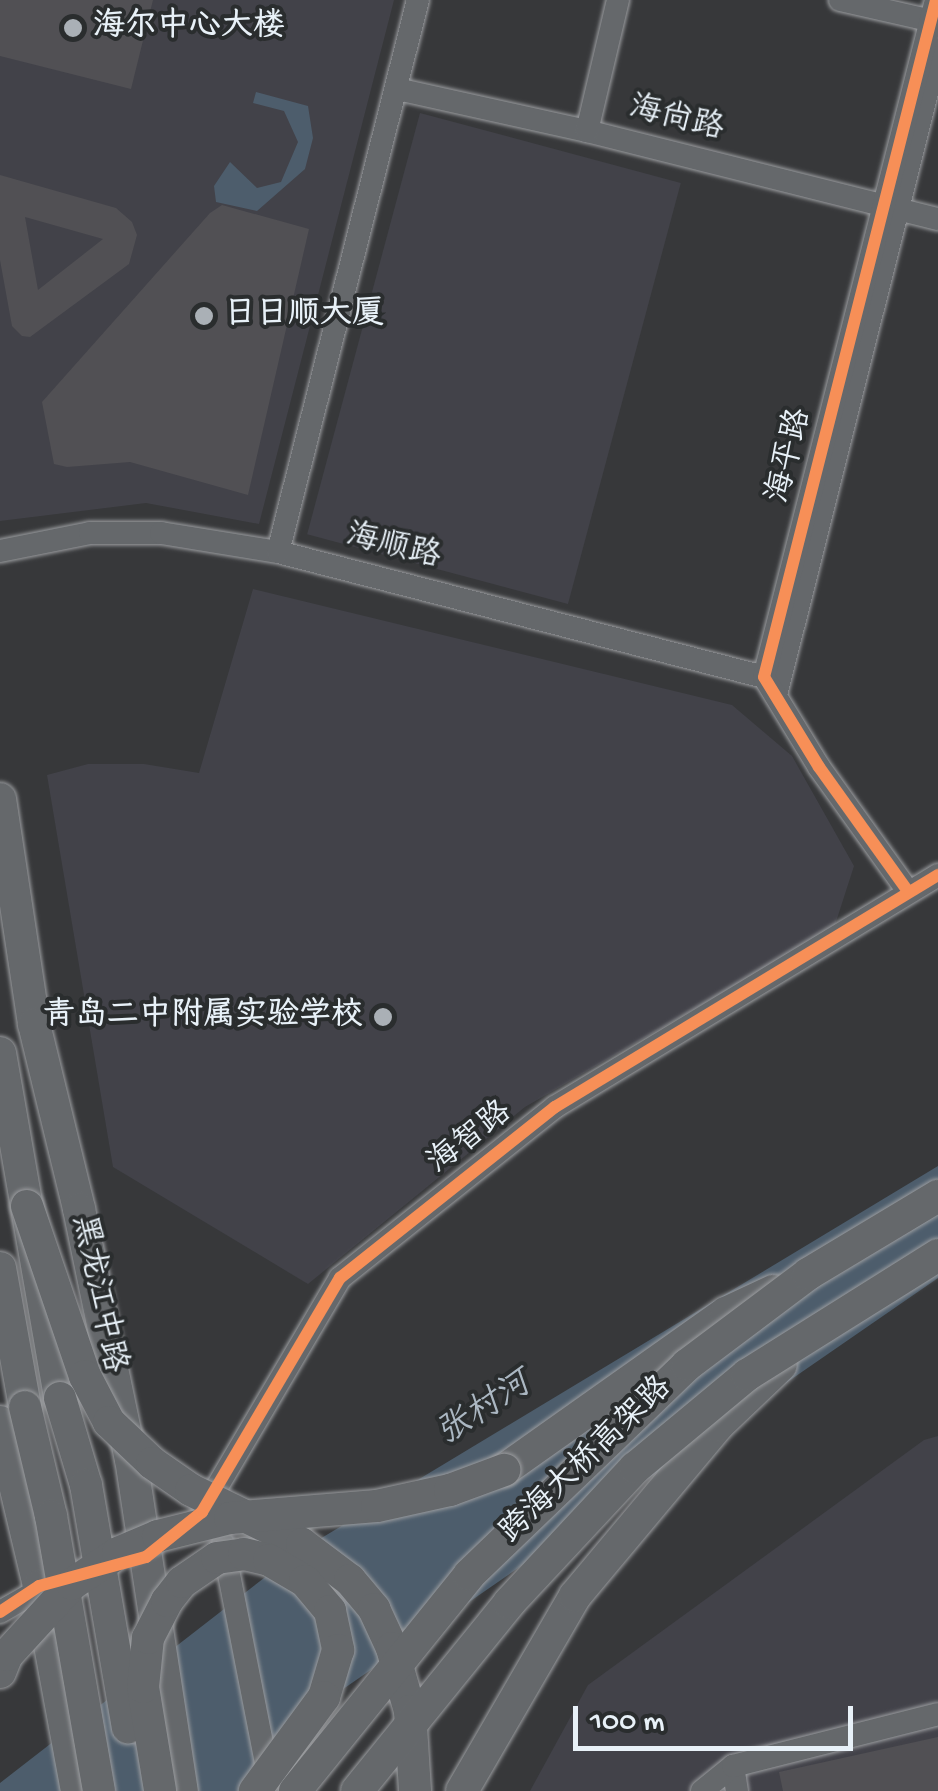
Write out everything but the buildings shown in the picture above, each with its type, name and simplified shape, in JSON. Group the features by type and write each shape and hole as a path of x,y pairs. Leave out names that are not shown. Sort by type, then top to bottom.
{"highway":[{"name":"黑龙江中路","path":"0,799 34,1024 79,1209 146,1557 182,1791"},
{"name":"黑龙江中路","path":"0,1053 60,1398 86,1486 139,1791"},
{"name":"跨海大桥高架路","path":"295,1791 470,1575 687,1366 808,1274 934,1197"},
{"path":"27,1206 85,1376 109,1422 152,1464 178,1481 302,1544 350,1580 374,1609 392,1648 410,1711 414,1791"},
{"name":"跨海大桥高架路","path":"357,1791 509,1603 635,1468 748,1375 938,1254"},
{"path":"0,1268 51,1516 99,1791"},
{"path":"0,1672 7,1655 72,1584 118,1553 158,1536 230,1518 377,1506 450,1490 504,1470 726,1313 808,1274"},
{"path":"462,1791 575,1596 717,1426 842,1313"},
{"path":"0,1422 39,1586 78,1791"},
{"path":"160,1791 143,1687 148,1638 182,1582 217,1558 244,1554 270,1560 305,1581 330,1611 338,1650 324,1696 255,1791"}],"street":[{"path":"278,552 418,0"},
{"path":"586,130 618,0"},
{"path":"840,0 932,10"},
{"name":"海平路","path":"770,686 890,207 932,10"},
{"name":"海平路","path":"890,207 938,49"},
{"name":"海尚路","path":"397,89 586,130 938,220"},
{"name":"海顺路","path":"0,552 90,533 161,533 278,552 770,686"},
{"path":"770,686 830,782 907,890"},
{"name":"海智路","path":"146,1557 202,1512 340,1278 555,1107 907,890 938,875"},
{"path":"214,1493 272,1791"},
{"path":"0,1612 39,1586 146,1557"},
{"path":"702,1791 733,1766 938,1714"},
{"path":"733,1766 737,1791"}],"shaded area":[{"path":"0,0 394,0 259,524 146,503 0,521"},
{"path":"420,113 681,183 568,604 307,534"},
{"name":"青岛二中附属实验学校","path":"253,589 732,705 792,756 854,866 834,928 525,1107 308,1284 113,1167 47,775 88,764 144,764 199,773"},
{"path":"938,1436 938,1791 530,1791 588,1685 924,1440"}],"water":[{"path":"256,92 308,106 313,138 305,169 257,211 216,202 214,186 230,162 257,188 281,182 298,142 284,111 253,103"},
{"path":"938,1166 938,1278 307,1714 241,1791 0,1791 0,1783 295,1554"}],"cycle path":[{"path":"907,890 819,767 764,677 936,0"},
{"path":"0,1612 39,1586 146,1557 202,1512 340,1278 555,1107 938,875"}],"place":[{"name":"海尔中心大楼","path":"73,28"},
{"name":"日日顺大厦","path":"204,316"},
{"name":"青岛二中附属实验学校","path":"383,1017"}],"water label":[{"name":"张村河","path":"485,1411"}]}
